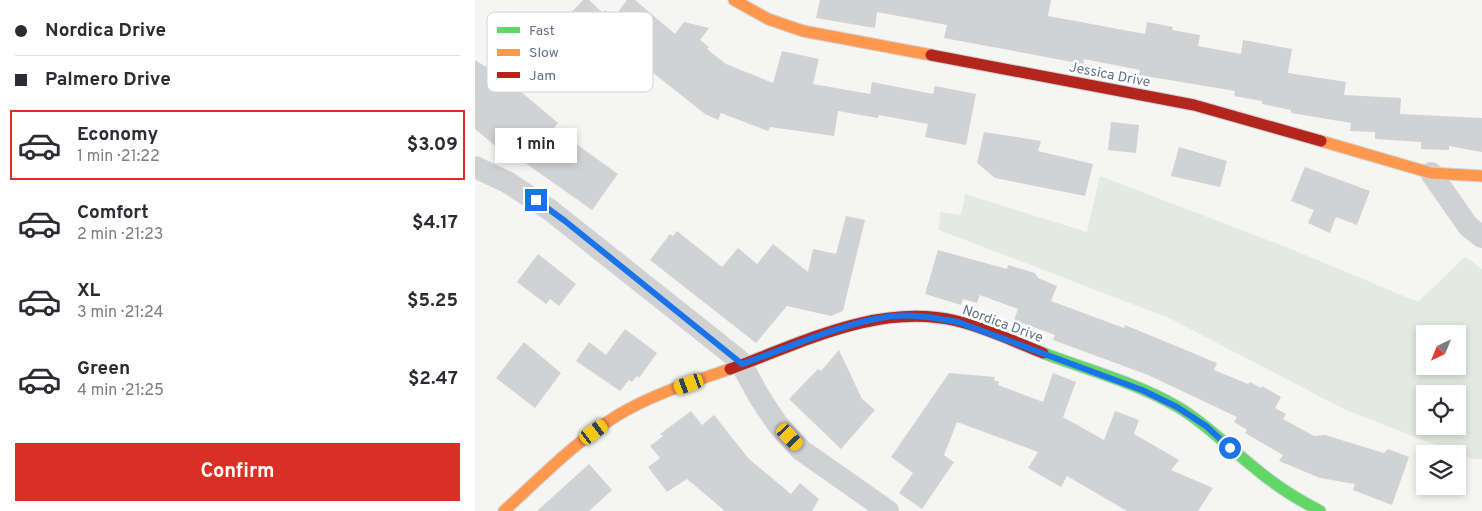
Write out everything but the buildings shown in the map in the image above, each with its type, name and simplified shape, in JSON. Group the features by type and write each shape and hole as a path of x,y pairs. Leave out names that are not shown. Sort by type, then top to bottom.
{"street":[{"name":"Jessica Drive","path":"734,0 768,19 803,31 1194,104 1431,173 1482,176"},
{"path":"475,167 507,182 551,210 742,364 760,398 779,425 801,450 888,511"},
{"path":"1431,173 1468,226 1482,238"},
{"name":"Nordica Drive","path":"504,511 583,440 617,416 654,396 860,322 893,316 927,316 958,322 1142,390 1177,407 1206,426 1255,469 1289,494 1320,511"}],"shaded area":[{"path":"1100,176 1286,247 1418,302 1465,257 1482,269 1482,459 1466,457 1466,445 1436,445 1346,410 1169,318 939,230 940,212 961,215 965,194 1087,232"}],"traffic: fast":[{"path":"1043,353 1129,384 1178,407 1209,429 1271,481 1320,511"}],"traffic: slow":[{"path":"734,0 768,19 803,31 931,55"},
{"path":"1321,141 1431,173 1482,176"},
{"path":"504,511 573,448 618,415 659,395 730,369"}],"traffic: jam":[{"path":"931,55 1194,105 1321,141"},
{"path":"730,369 841,328 899,317 928,317 957,321 990,331 1043,353"}],"route":[{"path":"536,200 565,221 742,364 860,322 893,316 927,316 958,322 1142,390 1177,407 1206,426 1230,448"}]}
